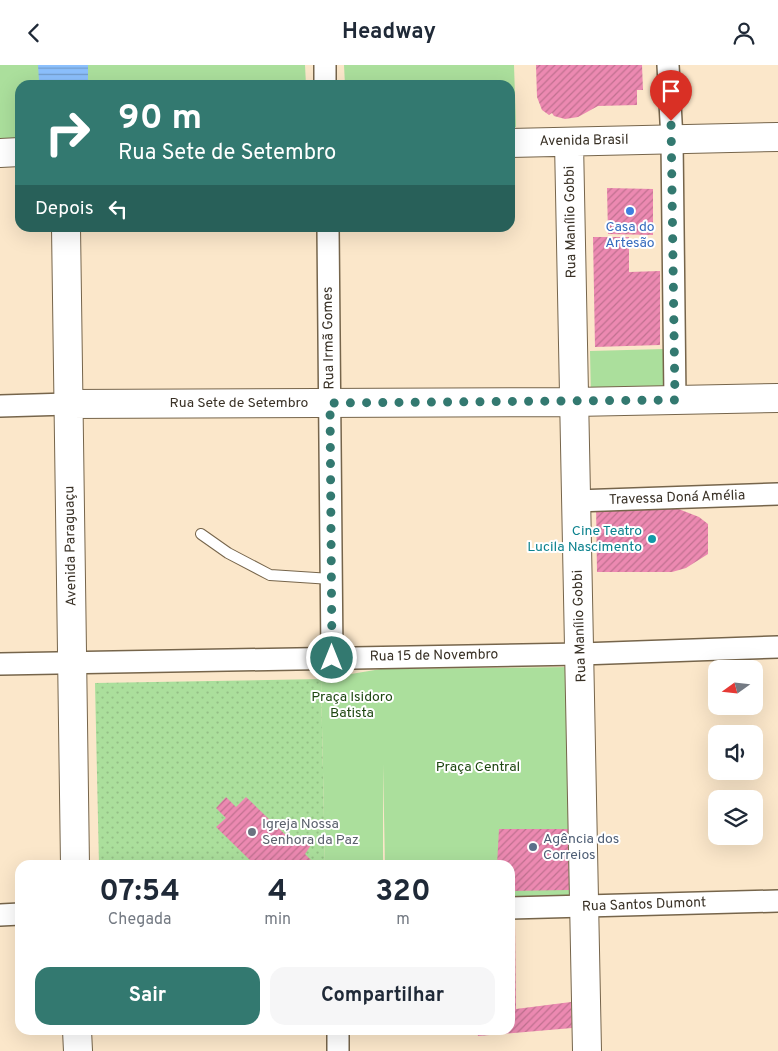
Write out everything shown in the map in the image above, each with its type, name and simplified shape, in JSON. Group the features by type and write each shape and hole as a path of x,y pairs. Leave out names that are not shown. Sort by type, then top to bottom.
{"main road":[{"name":"Avenida Brasil","path":"515,143 778,137"},
{"name":"Rua Manílio Gobbi","path":"569,142 581,654 587,1051"},
{"path":"0,153 15,153"},
{"name":"Avenida Paraguaçu","path":"66,232 75,860"},
{"name":"Rua Sete de Setembro","path":"68,404 574,402 778,398"},
{"path":"78,1035 78,1051"}],"street":[{"path":"325,65 325,80"},
{"path":"668,65 672,139 675,400"},
{"name":"Rua Irmã Gomes","path":"328,232 332,658"},
{"name":"Rua Sete de Setembro","path":"0,406 68,404"},
{"name":"Travessa Doná Amélia","path":"576,501 778,495"},
{"name":"Rua 15 de Novembro","path":"0,664 581,654 778,647"},
{"name":"Rua Santos Dumont","path":"515,908 586,908 778,901"},
{"path":"0,915 15,914"},
{"path":"338,1035 338,1051"}],"lane":[{"path":"201,534 228,553 270,575 331,579"}],"green space":[{"path":"0,65 305,65 306,80 15,80 15,138 0,138"},
{"path":"344,65 514,65 514,80 345,80"},
{"path":"664,349 665,396 591,399 590,351"},
{"name":"Praça Central","path":"572,667 577,898 515,899 515,860 385,860 383,764 383,860 325,860 321,679 381,669"},
{"path":"321,679 325,860 99,860 95,683"}],"water":[{"path":"38,65 88,65 88,80 39,80"}],"building":[{"path":"536,65 642,65 643,90 637,90 637,105 598,106 578,117 565,119 554,116 552,113 549,115 542,110 537,97"},
{"name":"Casa do Artesão","path":"607,188 653,189 653,235 608,234"},
{"path":"593,237 629,237 629,272 660,271 660,345 595,347"},
{"name":"Cine Teatro Lucila Nascimento","path":"596,504 676,508 699,517 708,524 708,554 686,568 672,572 597,572"},
{"name":"Igreja Nossa Senhora da Paz","path":"226,797 236,807 246,797 292,841 297,836 303,837 311,845 305,854 311,860 250,860 216,827 226,818 216,808"},
{"name":"Agência dos Correios","path":"499,829 568,829 569,890 515,891 515,860 497,860"},
{"path":"515,921 516,1009 571,1002 572,1028 515,1033"}],"place":[{"name":"Casa do Artesão","path":"630,211"},
{"name":"Cine Teatro Lucila Nascimento","path":"652,539"},
{"name":"Igreja Nossa Senhora da Paz","path":"252,832"},
{"name":"Agência dos Correios","path":"533,847"}],"route":[{"path":"332,658 330,403 675,400 671,121"}],"park label":[{"name":"Praça Isidoro Batista","path":"352,705"}]}
